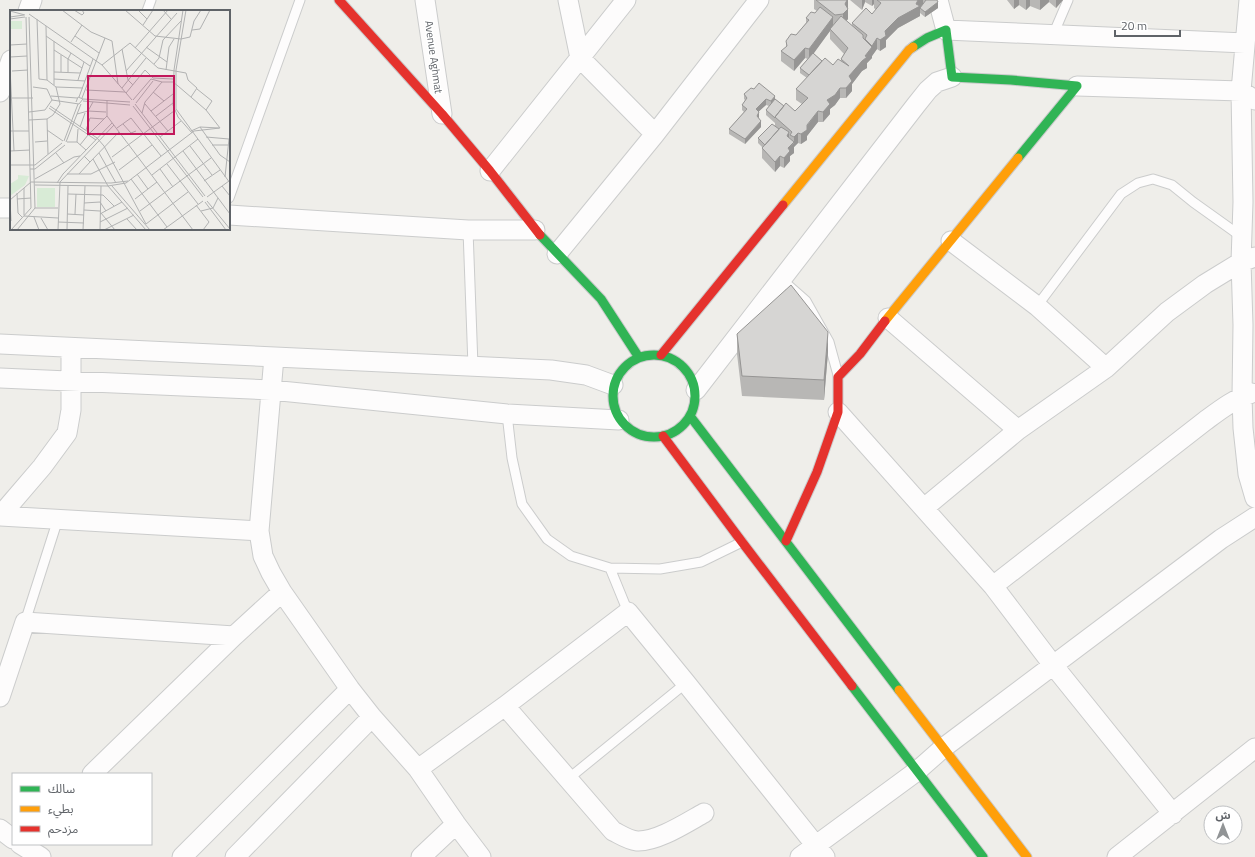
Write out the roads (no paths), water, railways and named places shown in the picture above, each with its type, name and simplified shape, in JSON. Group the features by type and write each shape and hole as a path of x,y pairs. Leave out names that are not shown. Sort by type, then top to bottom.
{"street":[{"path":"28,10 32,0"},
{"path":"339,0 442,114 490,171 535,230 601,300 638,356"},
{"name":"Avenue Aghmat","path":"425,0 442,114"},
{"path":"568,0 580,58 654,134"},
{"path":"490,171 626,0"},
{"path":"557,254 654,134 759,0"},
{"path":"938,0 946,30 952,77"},
{"path":"1249,0 1245,43 1248,96 1242,237 1248,260 1243,325 1249,394 1243,428 1248,474 1255,498"},
{"path":"661,355 909,50 933,34 946,30 1245,43"},
{"path":"0,92 10,63"},
{"path":"696,390 928,90 937,82 952,77 1248,96"},
{"path":"786,541 816,472 838,412 838,377 860,354 1077,86"},
{"path":"230,215 468,230 535,230"},
{"path":"951,241 1038,306 1106,368"},
{"path":"924,508 1018,430 1106,368 1167,312 1205,284 1248,260"},
{"path":"888,318 1018,430"},
{"path":"0,344 551,370 586,376 613,385"},
{"path":"0,516 42,467 67,432 71,410 71,348"},
{"path":"652,354 661,355 669,357 684,366 691,377 696,390 695,404 690,416 681,428 673,434 654,438 641,435 629,429 620,420 613,403 613,385 622,369 638,356 652,354"},
{"path":"274,357 259,531 262,556 282,592 350,689 372,717 418,769 481,857"},
{"path":"0,378 271,390 507,414 620,420"},
{"path":"993,586 1225,406 1249,394"},
{"path":"838,412 993,586 1053,665 1173,814"},
{"path":"690,416 1027,857"},
{"path":"663,436 742,542 983,857"},
{"path":"0,516 259,531"},
{"path":"800,857 820,851 943,748 1221,539 1255,517"},
{"path":"93,773 234,636 282,592"},
{"path":"418,769 505,706 628,612 820,851"},
{"path":"0,697 25,622 234,636"},
{"path":"182,857 350,689"},
{"path":"505,706 613,831 624,837 637,841 659,837 704,813"},
{"path":"235,857 372,717"},
{"path":"1117,857 1255,748"},
{"path":"422,857 456,824"},
{"path":"0,829 12,838"},
{"path":"22,845 40,857"}],"lane":[{"path":"147,10 151,0"},
{"path":"230,195 300,0"},
{"path":"1053,35 1068,0"},
{"path":"1038,306 1121,194 1138,182 1153,179 1172,185 1242,237"},
{"path":"468,230 473,366"},
{"path":"781,279 806,300 829,342 838,377"},
{"path":"507,414 512,458 522,504 547,539 571,556 610,568 660,569 701,562 742,542"},
{"path":"25,622 58,519"},
{"path":"610,568 628,612"},
{"path":"568,779 686,683"}]}
